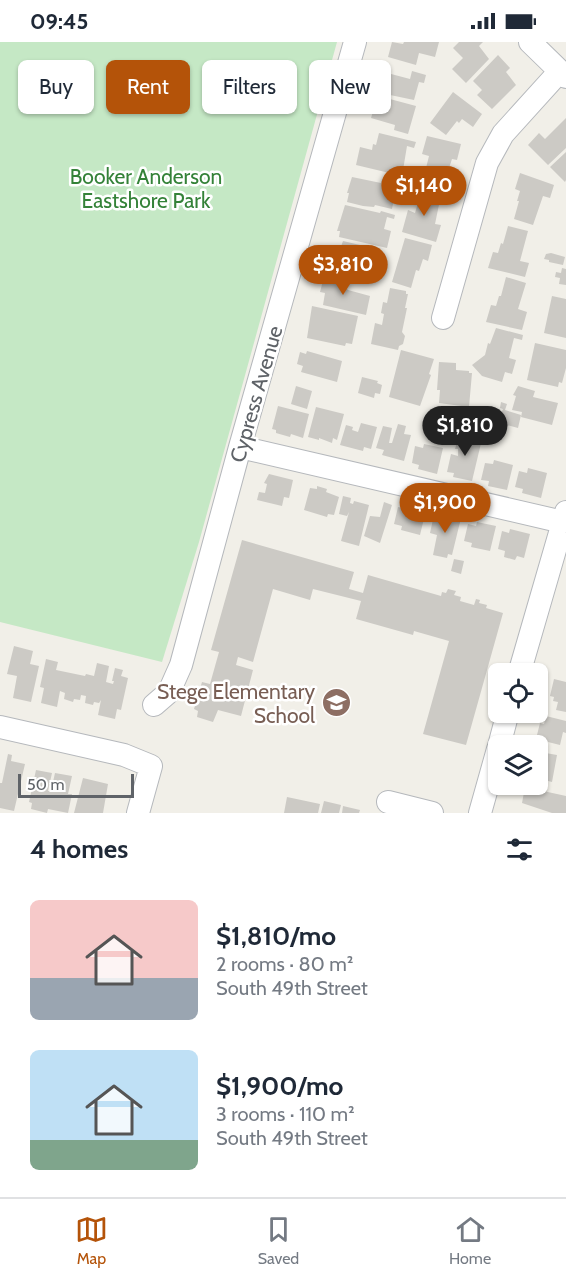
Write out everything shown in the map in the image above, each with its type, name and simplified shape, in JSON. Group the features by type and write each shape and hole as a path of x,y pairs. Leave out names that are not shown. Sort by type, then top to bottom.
{"street":[{"name":"Cypress Avenue","path":"154,705 169,692 181,665 240,447 356,42"},
{"path":"443,318 487,163 503,134 563,74 530,42"},
{"path":"240,447 565,517 556,579 523,663"},
{"path":"0,727 124,755 151,766 138,813"},
{"path":"480,813 488,785"},
{"path":"388,802 432,813"}],"green space":[{"name":"Booker Anderson Eastshore Park","path":"0,42 337,42 332,60 309,60 309,114 317,114 199,542 162,662 0,622"}],"building":[{"path":"392,42 403,44 404,42 439,42 435,57 419,53 416,65 388,57"},
{"path":"459,42 483,42 479,46 489,59 466,83 452,69 463,58 453,48"},
{"path":"498,55 510,68 506,72 516,85 492,109 477,95 482,90 473,81"},
{"path":"412,71 426,75 424,83 419,82 414,100 391,95 391,74 410,79"},
{"path":"453,92 482,114 473,127 462,119 459,123 457,121 446,135 430,123"},
{"path":"391,99 416,106 408,134 394,130 395,125 371,118 372,114 391,114"},
{"path":"566,118 566,148 548,165 528,145 539,133 545,139"},
{"path":"379,133 416,142 414,148 407,146 402,176 356,165 360,147 372,150"},
{"path":"427,136 461,144 457,160 452,159 442,185 423,180 429,156 422,154"},
{"path":"566,152 566,180 565,182 550,167"},
{"path":"520,173 554,185 550,198 543,196 533,225 514,219 520,191 515,189"},
{"path":"352,177 381,183 382,179 397,182 392,209 347,202"},
{"path":"400,181 408,183 405,195 397,193"},
{"path":"422,189 441,195 435,224 441,225 436,242 402,232 408,210 415,213"},
{"path":"345,205 395,215 394,219 387,217 384,229 391,231 387,248 339,237 340,231 337,231"},
{"path":"508,226 528,231 520,261 529,263 525,277 488,268 493,252 498,253 501,243 503,244"},
{"path":"405,238 432,245 428,261 423,259 419,271 416,270 411,288 392,282"},
{"path":"343,241 377,249 370,277 354,273 354,276 326,269 330,253 340,256"},
{"path":"546,254 565,257 563,265 544,259"},
{"path":"562,268 566,269 566,285 559,284 560,278 555,277 556,272 561,273"},
{"path":"325,273 341,277 340,282 348,290 370,296 366,315 323,305 325,293 320,292"},
{"path":"506,277 526,283 518,309 527,312 522,330 486,322 491,305 496,306 501,296"},
{"path":"390,288 406,291 408,294 402,332 405,336 398,350 371,344 375,323 382,325 383,302 387,303"},
{"path":"552,296 566,299 566,338 544,333"},
{"path":"312,306 358,316 352,344 346,343 345,346 307,338"},
{"path":"496,328 523,335 522,340 514,338 509,358 516,360 512,374 505,372 502,382 482,376 472,365 485,355"},
{"path":"535,343 566,350 566,368 562,383 559,382 558,387 527,380"},
{"path":"401,350 434,359 420,406 389,397"},
{"path":"307,351 342,361 337,382 301,372 303,366 297,364 300,352 306,354"},
{"path":"439,362 456,363 456,370 472,373 469,407 439,403 440,390 437,390"},
{"path":"362,377 378,381 377,383 382,385 380,394 375,393 374,398 358,393"},
{"path":"296,386 312,391 307,409 291,404"},
{"path":"518,386 535,391 533,397 558,403 552,425 521,417 522,412 512,410 516,396 513,395"},
{"path":"501,402 507,404 505,410 521,415 518,428 499,423 498,413 501,414 503,409 500,408"},
{"path":"278,406 309,414 303,438 276,433 276,430 272,429"},
{"path":"316,407 344,414 337,440 333,438 332,443 308,437"},
{"path":"361,423 377,427 371,449 364,447 363,451 340,445 346,425 358,432"},
{"path":"398,424 406,426 404,434 411,435 404,461 382,455 384,450 376,448 383,426 392,428 389,443 392,443"},
{"path":"456,433 482,439 472,481 453,477 454,473 447,472 451,454 458,456 458,449 455,449 457,442 454,442"},
{"path":"424,444 443,448 437,474 418,469 419,465 412,463 415,446 423,448"},
{"path":"494,460 513,465 507,490 488,486 489,481 481,480 485,463 493,464"},
{"path":"528,468 547,473 541,498 522,493 523,489 515,487 519,471 527,473"},
{"path":"269,474 293,480 289,498 284,497 282,506 257,500 259,492 265,493 267,484 264,483"},
{"path":"317,486 339,497 334,515 328,514 327,517 304,510 310,488 317,489"},
{"path":"343,496 351,498 350,503 353,504 354,501 369,505 359,546 341,541 349,512 347,516 339,514"},
{"path":"384,502 392,505 380,543 364,536 370,516 380,517"},
{"path":"407,505 426,510 420,535 401,530 402,526 394,524 398,507 406,509"},
{"path":"442,513 461,518 452,555 448,554 447,558 433,555 437,535 430,533 434,515 441,517"},
{"path":"477,522 496,526 490,551 471,547 472,543 464,541 468,524 476,526"},
{"path":"510,529 530,534 524,558 517,556 515,560 504,557 505,551 498,549 502,531 509,533"},
{"path":"242,540 354,572 349,589 363,593 368,575 441,596 442,592 446,593 448,589 456,591 454,595 461,597 460,601 474,605 476,599 480,600 479,603 487,605 486,608 503,613 466,745 423,734 449,641 414,631 413,635 356,619 361,601 313,589 310,600 273,589 253,662 238,657 236,665 253,670 241,716 218,710 213,722 197,717 198,711 194,709 202,682 210,684 219,652 211,650"},
{"path":"454,559 464,561 461,574 451,571"},
{"path":"14,646 33,651 30,664 39,666 31,702 13,698 17,676 7,674"},
{"path":"46,659 58,662 56,670 85,676 86,674 94,676 97,663 109,666 106,682 113,684 115,668 123,670 121,676 128,678 121,710 117,709 115,719 98,715 101,700 99,703 94,702 93,705 85,703 86,696 81,695 80,700 74,699 73,702 64,699 65,693 60,691 57,707 41,703 44,688 40,687"},
{"path":"554,679 566,682 566,712 556,710 558,702 553,701 554,697 550,696"},
{"path":"548,716 566,721 566,733 563,732 560,745 548,742 548,735 537,735 540,723 548,723"},
{"path":"548,753 557,755 552,782 548,781"},
{"path":"8,754 12,755 11,761 25,764 14,811 0,808 0,783 2,783"},
{"path":"36,770 52,773 48,791 51,791 55,773 72,776 68,794 72,794 68,813 48,809 47,813 31,809 32,803 29,802"},
{"path":"83,778 108,784 103,813 74,813"},
{"path":"548,792 566,796 566,813 552,813 522,803 524,795 548,795"},
{"path":"287,797 320,804 318,813 284,813"},
{"path":"324,801 341,805 339,813 321,813"},
{"path":"343,806 360,810 359,813 342,813"}],"place":[{"name":"Stege Elementary School","path":"336,703"}]}
